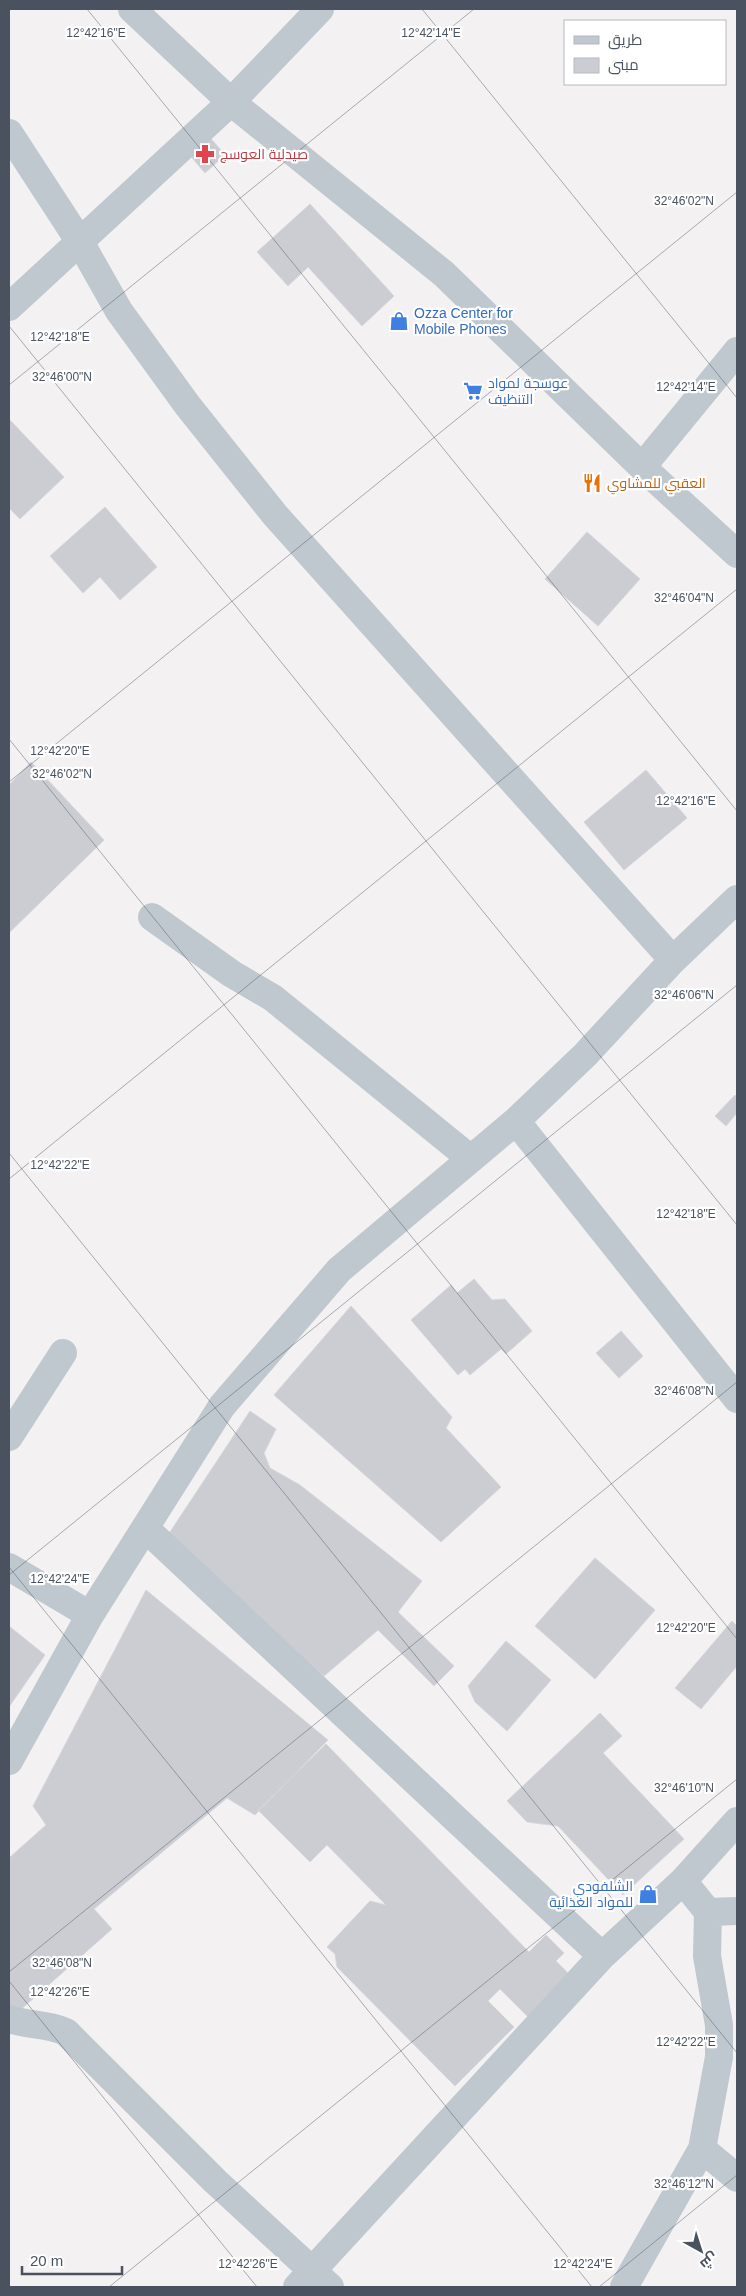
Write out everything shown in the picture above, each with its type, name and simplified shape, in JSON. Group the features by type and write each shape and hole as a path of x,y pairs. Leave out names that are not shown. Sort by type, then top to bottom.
{"street":[{"path":"132,9 231,102 444,274 642,467 737,554"},
{"path":"9,305 231,102 320,9"},
{"path":"9,132 80,242 119,311 188,406 275,515 673,960"},
{"path":"642,467 737,350"},
{"path":"9,1761 90,1614 146,1529 222,1406 339,1270 516,1121 584,1055 673,960 737,900"},
{"path":"152,917 232,974 273,998 471,1159"},
{"path":"516,1121 737,1399"},
{"path":"9,1437 63,1353"},
{"path":"146,1529 602,1956"},
{"path":"9,1567 90,1614"},
{"path":"9,2019 24,2024 49,2024 66,2032 313,2282 602,1956 683,1881 737,1821"},
{"path":"624,2287 702,2149 719,2057 719,2025 707,1956 708,1912 683,1881"},
{"path":"708,1912 737,1911"},
{"path":"702,2149 737,2178"}],"building":[{"path":"207,134 225,155 205,173 187,152"},
{"path":"310,204 394,296 362,326 308,267 288,286 257,252"},
{"path":"9,419 64,477 20,519 9,508"},
{"path":"105,507 157,567 120,600 100,577 83,593 50,556"},
{"path":"587,532 640,579 598,626 545,579"},
{"path":"31,762 104,840 9,933 9,785"},
{"path":"646,770 687,818 624,870 584,822"},
{"path":"735,1095 737,1097 737,1113 726,1126 715,1116"},
{"path":"474,1279 492,1300 505,1299 532,1331 506,1354 501,1349 470,1375 465,1369 458,1375 411,1320 451,1285 457,1293"},
{"path":"351,1306 452,1417 446,1428 501,1487 441,1542 274,1395"},
{"path":"621,1331 643,1356 619,1378 596,1353"},
{"path":"250,1411 276,1429 264,1453 270,1468 300,1485 422,1581 398,1612 454,1666 434,1686 378,1630 324,1676 252,1616 166,1538"},
{"path":"595,1558 655,1610 595,1679 535,1626"},
{"path":"146,1590 328,1740 255,1815 227,1798 94,1909 112,1929 18,2012 9,2009 9,1858 46,1825 33,1806"},
{"path":"732,1621 737,1626 737,1666 701,1709 675,1688"},
{"path":"9,1626 45,1655 9,1707"},
{"path":"506,1641 551,1680 507,1731 475,1702 468,1686"},
{"path":"600,1713 622,1736 603,1753 684,1839 623,1895 558,1826 527,1822 507,1801"},
{"path":"326,1744 529,1952 546,1935 564,1953 556,1961 576,1981 534,2023 500,1989 488,2001 514,2027 455,2086 337,1967 335,1954 327,1947 370,1901 386,1905 327,1845 310,1862 258,1810"}],"place":[{"name":"صيدلية العوسج","path":"205,154"},
{"name":"Ozza Center for Mobile Phones","path":"399,321"},
{"name":"عوسجة لمواد التنظيف","path":"473,391"},
{"name":"العقبي للمشاوي","path":"592,483"},
{"name":"الشلفودي للمواد الغذائية","path":"648,1894"}]}
